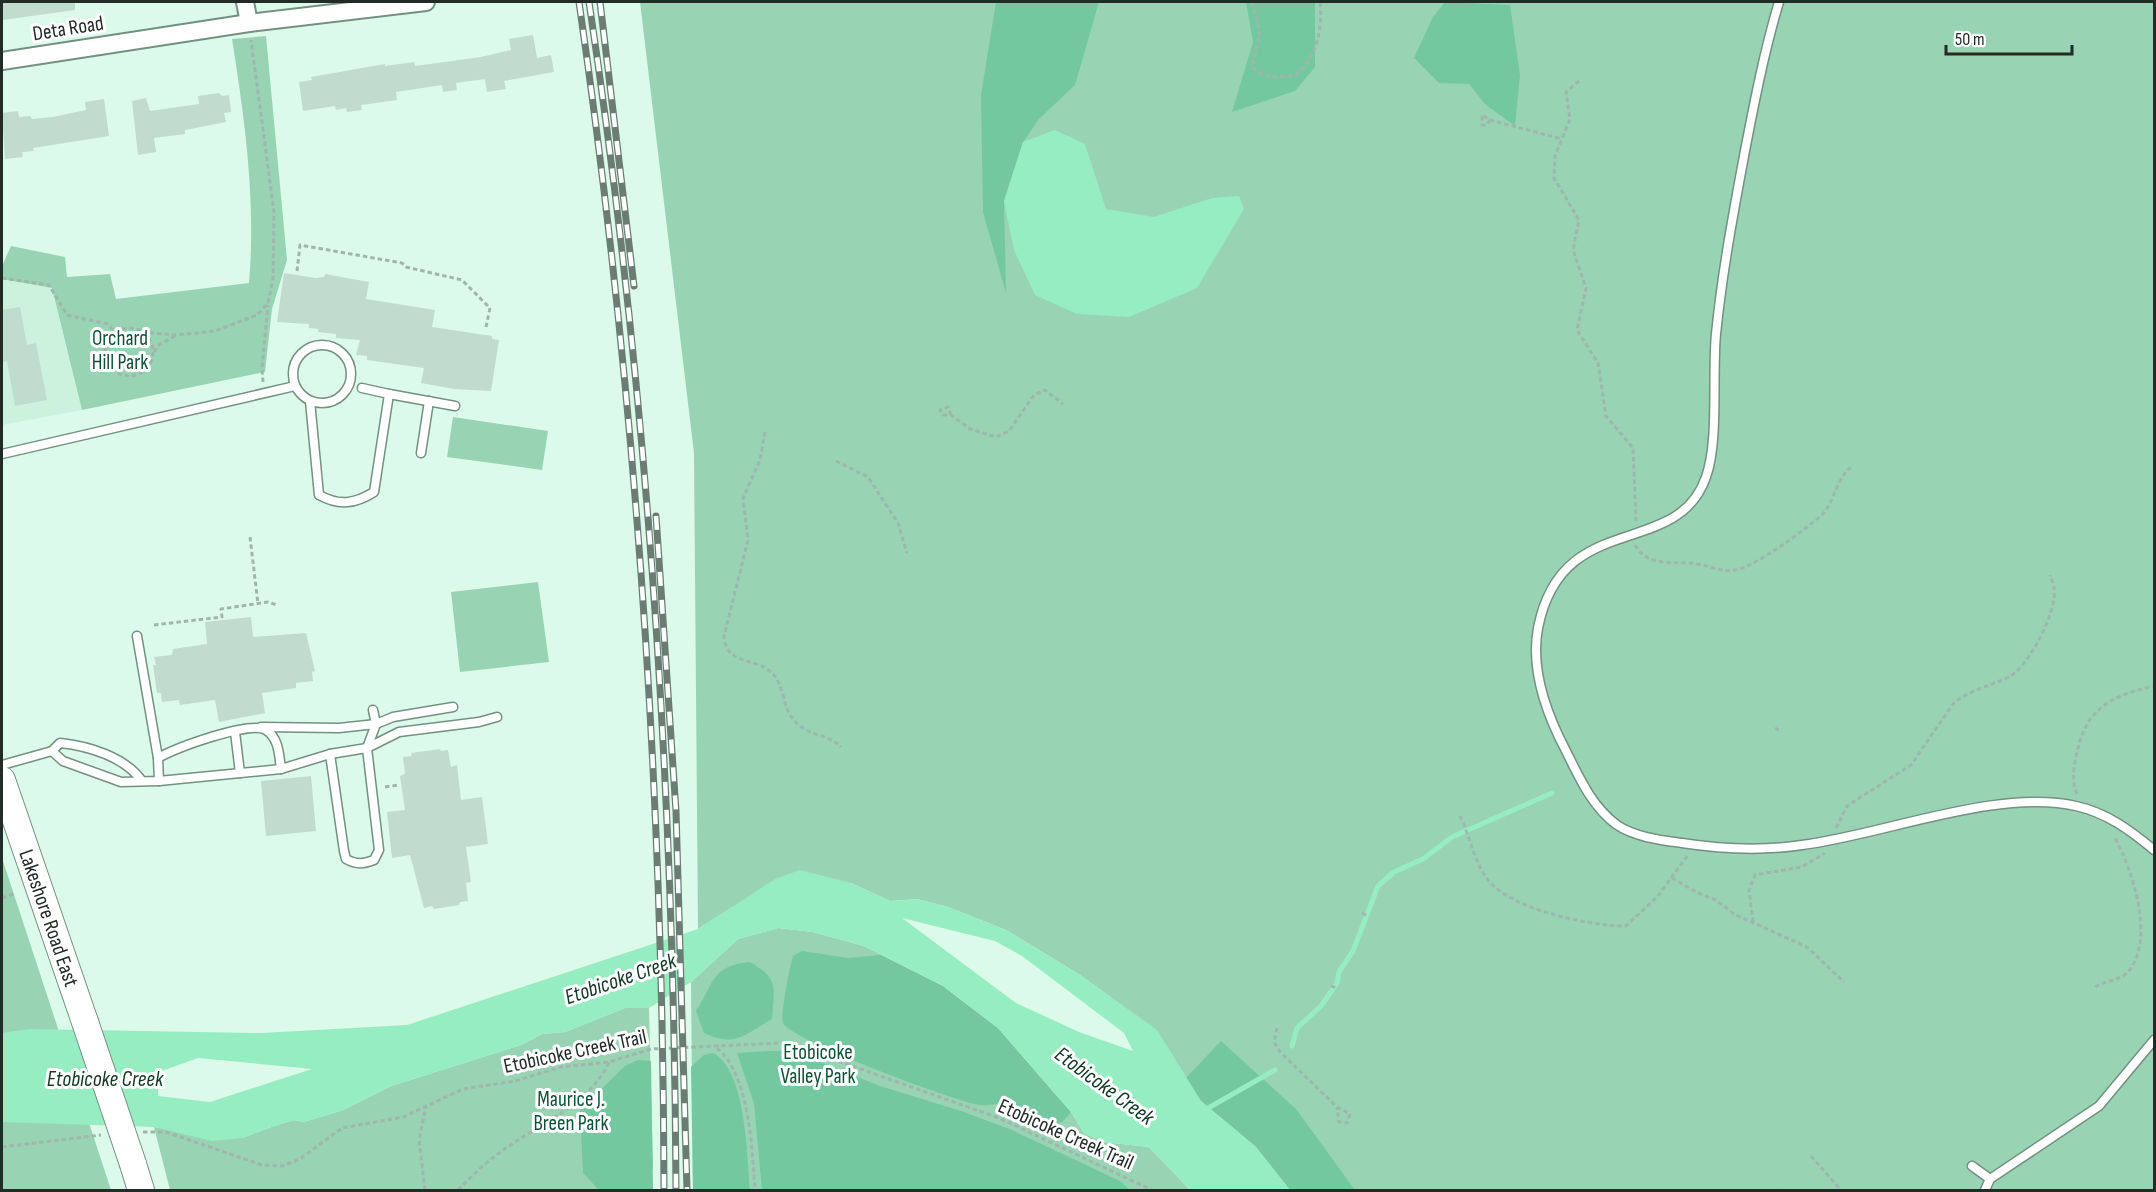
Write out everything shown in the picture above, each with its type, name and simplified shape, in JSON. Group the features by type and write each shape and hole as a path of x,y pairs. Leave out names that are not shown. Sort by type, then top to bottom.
{"main road":[{"name":"Lakeshore Road East","path":"2,780 141,1191"}],"street":[{"path":"245,2 249,23"},
{"name":"Deta Road","path":"2,61 249,23 426,2"}],"lane":[{"path":"1779,2 1753,108 1727,242 1716,336 1711,455 1707,475 1699,494 1686,510 1672,520 1632,533 1580,555 1565,570 1550,594 1536,640 1538,674 1556,733 1586,790 1601,810 1618,826 1646,837 1736,848 1800,846 1953,813 2016,803 2051,803 2090,810 2118,822 2154,850"},
{"path":"310,401 332,402 341,396 351,377 346,356 328,344 307,348 293,365 295,386 310,401 320,495 331,501 343,503 363,499 374,492 388,394"},
{"path":"2,454 295,386"},
{"path":"362,388 455,406"},
{"path":"421,453 429,401"},
{"path":"137,636 158,758 159,781"},
{"path":"158,758 201,739 259,727 339,728 375,724 393,717 453,707"},
{"path":"330,754 346,859 364,864 374,860 379,850 367,748 375,724 373,710"},
{"path":"52,751 63,761 121,782 159,781 281,769 330,754 367,748 399,732 479,722 496,717"},
{"path":"259,727 269,731 278,745 281,769"},
{"path":"235,732 240,773"},
{"path":"2,765 52,751 60,743 83,746 134,769 142,781"},
{"path":"1985,1191 1990,1179 2099,1106 2154,1041"},
{"path":"1972,1166 1990,1179"}],"path":[{"path":"1252,2 1260,34 1251,66 1267,76 1287,76 1300,71 1312,51 1322,25 1320,2"},
{"path":"249,23 274,212 273,279 268,303 262,368 264,393"},
{"path":"1579,81 1566,92 1570,119 1555,156 1554,178 1579,220 1573,250 1586,288 1577,330 1598,363 1606,416 1633,448 1632,478 1637,516 1632,533 1640,553 1657,562 1704,564 1735,570 1756,560 1822,515 1829,508 1844,472 1851,467"},
{"path":"1490,120 1562,139"},
{"path":"297,271 300,245 402,263 406,267 462,280 490,308 486,327"},
{"path":"2,278 49,285 67,315 108,324 115,333"},
{"path":"176,335 159,345 151,361 142,372 135,376 118,374 107,362 109,340 115,333 127,329 176,335 215,331 257,315 268,303"},
{"path":"142,332 148,338 153,353"},
{"path":"951,415 981,434 996,437 1009,431 1034,395 1039,392 1045,390 1063,404"},
{"path":"765,432 760,460 743,498 748,540 724,636 725,644 735,658 763,667 775,676 785,708 802,728 836,742 841,747"},
{"path":"836,461 868,477 873,483 898,522 907,553"},
{"path":"250,537 258,604"},
{"path":"1753,922 1749,890 1755,875 1811,863 1826,853 1847,806 1911,765 1953,704 1962,696 1993,684 2021,667 2040,635 2053,603 2055,589 2050,575"},
{"path":"154,625 222,617 221,609 268,602 277,605"},
{"path":"2090,810 2079,799 2073,779 2078,744 2092,715 2121,693 2154,686"},
{"path":"1775,728 1782,732"},
{"path":"2095,987 2122,977 2130,970 2137,959 2141,925 2137,893 2129,864 2100,814"},
{"path":"1461,818 1482,869 1497,888 1553,915 1626,926 1641,914 1672,878 1686,859 1692,844"},
{"path":"1672,878 1716,900 1734,914 1807,947 1844,982"},
{"path":"2,898 16,893"},
{"path":"1362,913 1369,916"},
{"path":"1331,986 1337,988"},
{"path":"1277,1028 1274,1042 1280,1052 1337,1107 1350,1114 1347,1123 1339,1122 1337,1107"},
{"name":"Etobicoke Creek Trail","path":"138,1132 166,1132 262,1165 282,1166 300,1159 328,1137 352,1124 392,1120 463,1089 515,1081 561,1066 609,1062 651,1049 716,1048 762,1043 796,1046 999,1118 1152,1191"},
{"path":"716,1048 731,1062 748,1117 755,1191"},
{"path":"458,1191 499,1152 582,1098 603,1077 609,1062"},
{"path":"425,1191 419,1140 426,1106"},
{"path":"2,1147 104,1135"},
{"path":"1811,1156 1841,1191"}],"shaded area":[{"path":"2,279 52,288 82,410 2,425"}],"green space":[{"path":"640,2 2154,2 2154,1190 1290,1190 1256,1147 1201,1101 1156,1030 1080,975 1006,930 948,907 917,899 890,901 851,883 731,908 698,929 694,453"},
{"path":"996,2 1099,2 1075,85 1039,119 1023,142 1004,201 1006,293 983,212 981,95"},
{"path":"1246,2 1315,2 1315,67 1295,91 1232,112 1253,42"},
{"path":"1445,2 1510,5 1520,75 1515,126 1485,104 1469,84 1439,83 1414,58 1433,17"},
{"name":"Orchard Hill Park","path":"266,36 287,260 272,309 265,372 82,410 52,288 2,279 2,266 11,246 65,257 67,277 110,274 116,299 249,283 251,222 248,161 232,39"},
{"path":"453,417 548,431 542,470 447,457"},
{"path":"538,582 549,662 460,672 451,592"},
{"path":"2,858 111,1190 2,1190"},
{"name":"Etobicoke Valley Park","path":"778,928 813,932 864,946 943,986 1071,1112 1084,1133 1104,1142 1149,1147 1190,1190 693,1190 691,982 738,939"},
{"path":"802,951 848,958 881,955 943,986 998,1028 1071,1112 1063,1121 1049,1128 1015,1114 1002,1103 980,1105 940,1093 874,1069 792,1031 783,1023 784,1001 793,956"},
{"path":"750,962 771,979 774,992 772,1019 747,1034 732,1039 704,1033 696,1011 711,984 728,967"},
{"name":"Maurice J. Breen Park","path":"625,1008 649,1008 653,1169 625,1190 170,1190 154,1127 242,1138 294,1120 304,1122 343,1110 391,1086 521,1045 542,1034 565,1032"},
{"path":"1221,1041 1296,1109 1355,1190 1290,1190 1256,1147 1201,1101 1185,1079"},
{"path":"787,1051 810,1058 880,1086 961,1111 1012,1130 1120,1181 1130,1190 762,1190 754,1103 737,1053"},
{"path":"713,1053 724,1062 738,1094 746,1136 750,1190 693,1190 691,1067 704,1055"},
{"path":"638,1060 651,1061 653,1190 599,1190 583,1173 580,1110 625,1066"}],"water":[{"path":"1055,130 1085,144 1106,209 1154,217 1212,198 1239,196 1244,209 1197,288 1129,317 1077,314 1035,295 1014,250 1004,201 1023,142"},
{"name":"Etobicoke Creek","path":"800,870 851,883 890,901 917,899 948,907 1006,930 1080,975 1157,1030 1201,1101 1256,1147 1290,1190 1190,1190 1149,1147 1104,1142 1084,1133 1071,1112 998,1028 943,986 864,946 813,932 778,928 738,939 691,982 649,1008 625,1008 565,1032 542,1034 521,1045 391,1086 343,1110 304,1122 294,1120 242,1138 212,1141 154,1127 2,1122 2,1033 29,1029 261,1033 407,1025 698,929 775,879","holes":["902,918 995,941 1022,956 1124,1033 1133,1051 1079,1032 1016,1003","198,1058 312,1069 210,1102 158,1096 159,1072"]}],"building":[{"path":"2,2 75,2 75,10 3,20"},
{"path":"533,35 537,58 551,55 554,72 504,81 506,89 487,92 485,79 456,83 457,90 443,92 442,85 396,92 397,100 361,105 362,110 347,112 346,108 336,110 335,106 303,111 299,82 312,80 311,77 385,64 385,66 414,62 415,66 481,57 511,50 509,39"},
{"path":"219,93 222,96 229,95 231,112 224,113 226,122 185,130 185,134 154,138 156,152 138,155 132,101 146,98 150,111 199,104 198,96"},
{"path":"104,99 109,136 33,148 34,151 22,152 23,157 5,159 2,113 18,111 19,117 30,116 32,119 53,117 86,110 85,102"},
{"path":"284,273 316,278 324,277 325,274 369,282 366,299 435,310 432,327 492,336 492,339 499,340 491,391 454,389 421,383 424,368 367,360 367,356 356,355 360,340 336,338 336,334 318,332 318,329 309,328 309,324 277,322"},
{"path":"20,307 27,345 36,343 47,400 15,406 7,361 2,362 2,310"},
{"path":"251,617 253,637 306,633 315,671 312,672 313,681 296,683 296,688 262,693 265,713 219,722 215,700 180,705 179,700 162,702 161,693 157,693 154,657 172,655 173,649 207,644 205,622"},
{"path":"440,749 441,751 448,750 451,767 457,765 461,800 482,797 488,844 466,847 471,882 466,883 468,901 460,902 459,905 434,909 432,906 424,908 410,855 392,858 387,812 405,810 400,776 405,774 403,757 412,756 411,753"},
{"path":"311,776 316,831 266,836 261,781"}],"waterway":[{"path":"1292,1046 1297,1028 1321,1006 1337,983 1339,972 1353,951 1378,886 1394,872 1423,859 1452,837 1552,793"},
{"path":"1203,1111 1275,1070"}],"railway":[{"path":"579,2 616,298 631,446 642,594 652,743 658,892 664,1190"},
{"path":"589,2 610,150 627,298 654,594 670,892 676,1190"},
{"path":"600,2 634,286"},
{"path":"656,516 676,811 687,1190"}]}
